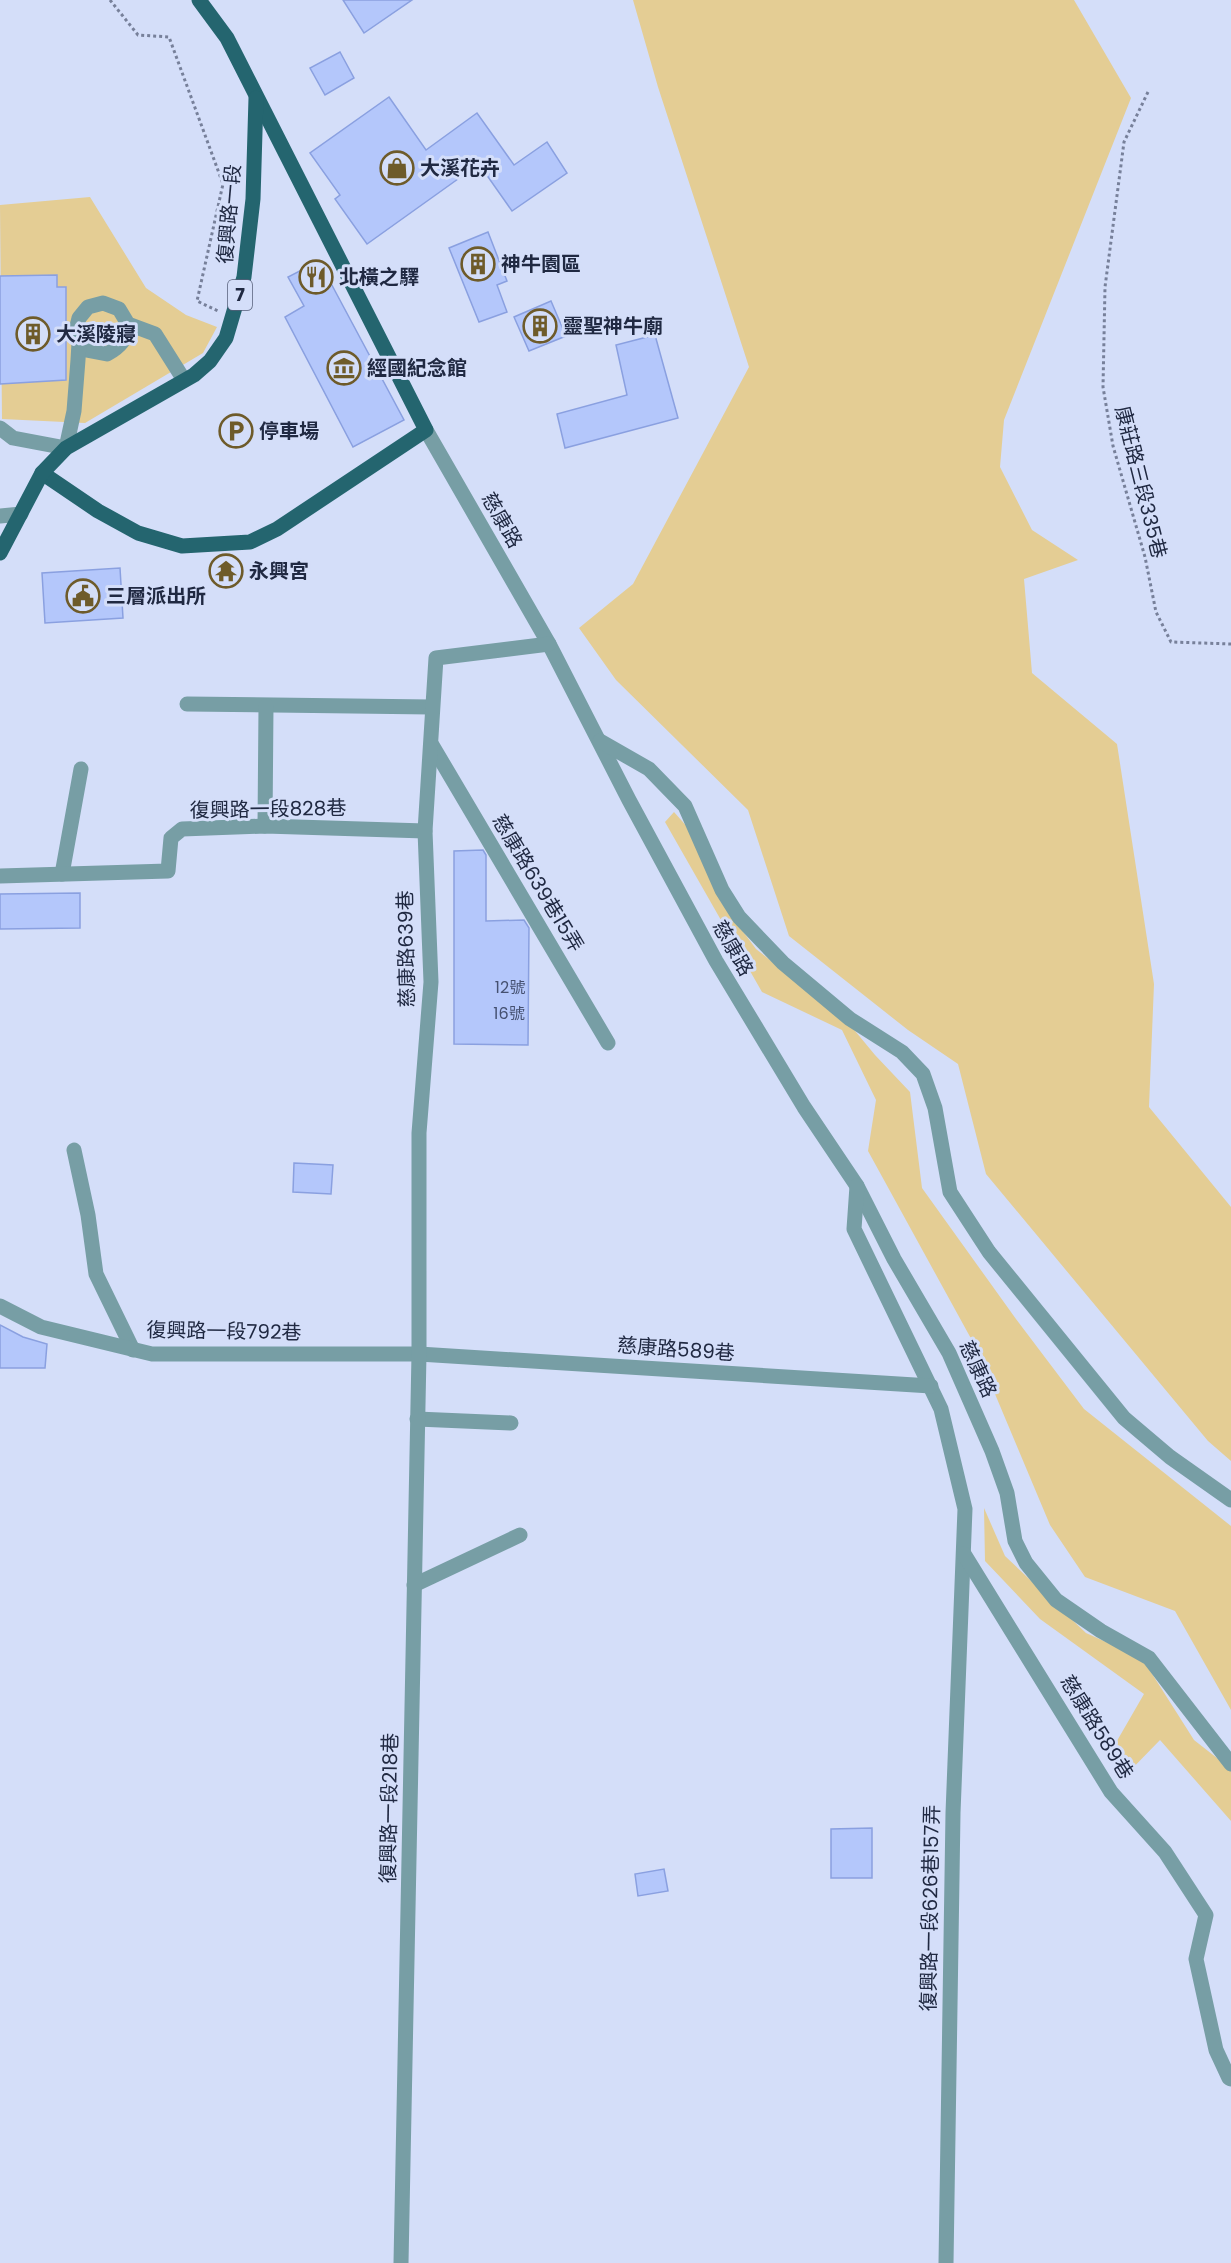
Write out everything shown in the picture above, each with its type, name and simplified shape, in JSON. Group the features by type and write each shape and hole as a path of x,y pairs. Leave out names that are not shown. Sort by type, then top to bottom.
{"main road":[{"name":"復興路一段","path":"0,553 42,473 66,448 194,375 210,361 226,338 234,318 244,277 254,199 256,98 227,38 199,0"},
{"name":"慈康路","path":"256,98 286,151 426,430"},
{"path":"42,473 98,511 138,533 182,546 250,542 277,529 426,430"}],"street":[{"path":"0,428 13,438 66,448 74,411 79,342 76,330 79,318 88,307 104,303 119,309 128,324 155,334 184,380"},
{"path":"79,342 86,350 107,354 126,338 128,324"},
{"name":"慈康路","path":"426,430 549,644 716,961 804,1107 857,1186 894,1259 949,1353 992,1451 1007,1493 1015,1541 1026,1563 1056,1600 1101,1631 1149,1658 1231,1764"},
{"path":"0,516 21,514"},
{"name":"慈康路639巷","path":"419,1354 419,1133 431,981 425,831 432,745 431,707 436,657 549,644"},
{"path":"188,704 431,707"},
{"path":"265,826 266,706"},
{"path":"599,740 649,769 685,806 722,890 739,917 783,963 850,1019 902,1052 923,1074 935,1108 950,1192 989,1252 1124,1418 1170,1458 1231,1500"},
{"name":"慈康路639巷15弄","path":"432,745 608,1043"},
{"path":"62,874 81,769"},
{"name":"復興路一段828巷","path":"0,876 168,871 171,838 182,829 265,826 425,831"},
{"path":"74,1150 88,1215 96,1274 133,1350"},
{"path":"857,1186 854,1229 941,1410 965,1509 964,1554"},
{"name":"復興路一段792巷","path":"0,1306 41,1327 152,1354 419,1354"},
{"name":"慈康路589巷","path":"419,1354 931,1386"},
{"name":"復興路一段218巷","path":"401,2263 419,1354"},
{"path":"417,1419 511,1423"},
{"path":"414,1585 520,1535"},
{"name":"慈康路589巷","path":"964,1554 1111,1792 1165,1852 1206,1915 1196,1959 1216,2050 1231,2079"},
{"name":"復興路一段626巷157弄","path":"946,2263 952,1813 964,1554"}],"path":[{"path":"110,0 138,35 169,37 222,184 197,301 234,318"},
{"name":"康莊路三段335巷","path":"1148,92 1124,142 1106,287 1103,387 1113,446 1145,557 1155,612 1171,642 1231,644"}],"shaded area":[{"path":"633,0 1074,0 1131,98 1004,420 1000,467 1032,530 1078,560 1024,579 1032,673 1117,744 1154,984 1149,1107 1231,1207 1231,1461 1208,1441 986,1174 958,1064 908,1030 789,936 748,810 616,680 579,628 633,584 749,367 658,87"},
{"name":"大溪陵寢","path":"90,197 146,288 186,315 217,327 203,353 85,423 2,419 0,205"},
{"path":"674,812 690,830 721,902 756,949 846,1020 910,1092 922,1188 1084,1409 1231,1526 1231,1710 1175,1611 1085,1577 1050,1525 974,1344 868,1151 876,1100 842,1030 762,992 665,822"},
{"path":"984,1508 1005,1556 1086,1633 1142,1658 1194,1740 1231,1769 1231,1821 1160,1740 1124,1777 1114,1746 1144,1694 1040,1619 985,1561"}],"building":[{"path":"343,0 412,0 364,33"},
{"path":"340,52 354,78 325,95 310,68"},
{"name":"大溪花卉","path":"389,97 426,150 477,113 514,165 547,142 567,173 512,211 479,164 367,244 335,199 340,195 310,153"},
{"name":"神牛園區","path":"488,232 507,281 497,285 507,312 479,322 449,248"},
{"name":"經國紀念館","path":"319,261 404,420 353,447 285,317 304,306 288,277"},
{"name":"大溪陵寢","path":"57,275 57,287 66,287 66,380 0,384 0,276"},
{"name":"靈聖神牛廟","path":"551,301 566,336 529,351 514,317"},
{"path":"655,335 678,418 565,448 557,414 627,395 616,345"},
{"name":"永興宮","path":"227,561 235,572 223,586 213,573"},
{"name":"三層派出所","path":"120,568 123,618 45,623 42,573"},
{"path":"483,850 486,855 486,921 524,920 529,928 528,1045 454,1044 454,851"},
{"path":"80,893 80,928 0,929 0,894"},
{"path":"294,1163 333,1165 331,1194 293,1192"},
{"path":"0,1325 23,1337 47,1344 45,1368 0,1368"},
{"path":"872,1828 872,1878 831,1878 831,1829"},
{"path":"664,1869 668,1891 638,1896 635,1874"}],"place":[{"name":"大溪花卉","path":"397,168"},
{"name":"神牛園區","path":"478,264"},
{"name":"北橫之驛","path":"316,277"},
{"name":"靈聖神牛廟","path":"540,326"},
{"name":"大溪陵寢","path":"33,334"},
{"name":"經國紀念館","path":"344,368"},
{"name":"停車場","path":"236,431"},
{"name":"永興宮","path":"226,571"},
{"name":"三層派出所","path":"83,596"}]}
